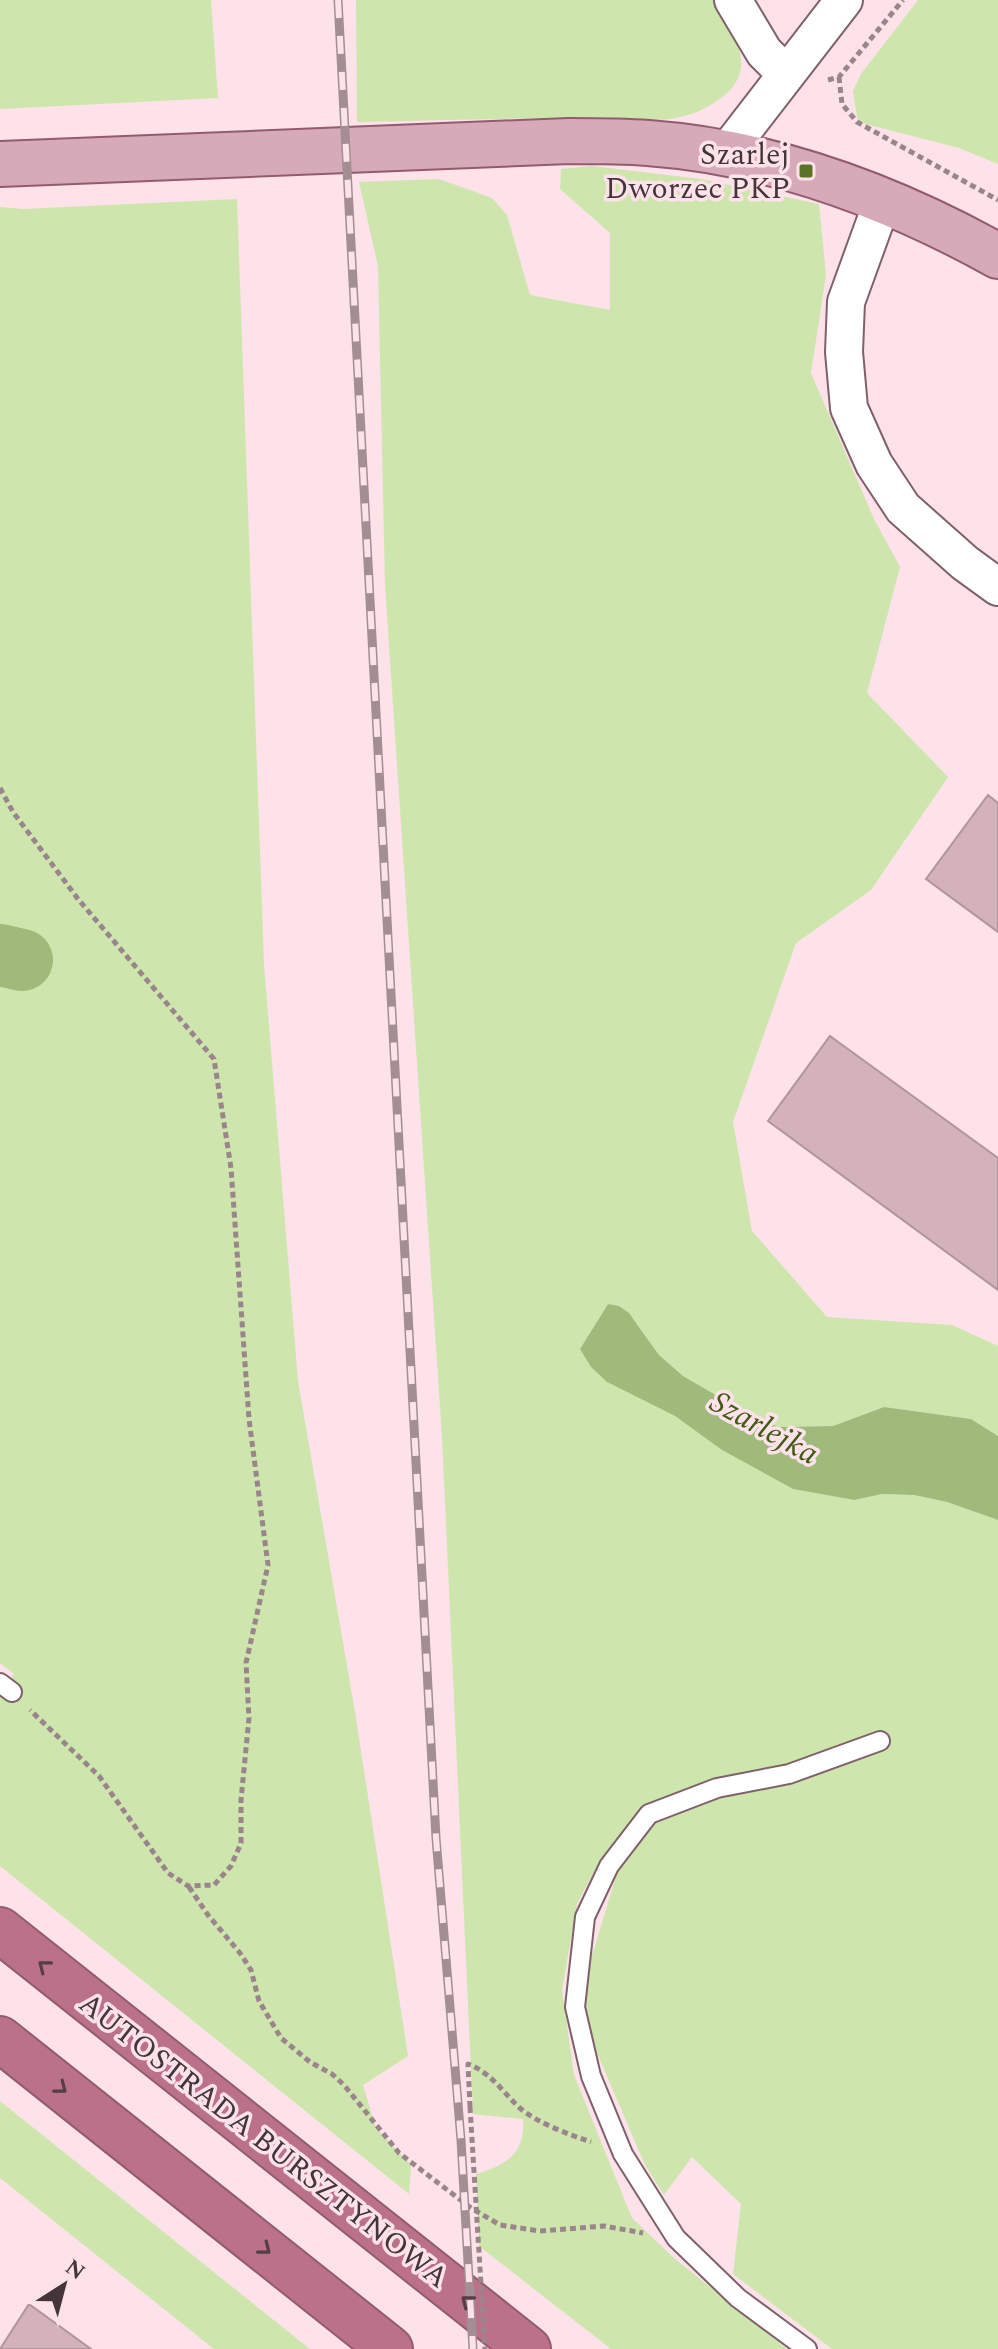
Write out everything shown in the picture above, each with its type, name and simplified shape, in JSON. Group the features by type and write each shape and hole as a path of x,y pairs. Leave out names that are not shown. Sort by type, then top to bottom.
{"highway":[{"name":"AUTOSTRADA BURSZTYNOWA","path":"0,1930 528,2349"},
{"path":"0,2039 390,2349"}],"main road":[{"path":"0,164 569,141 648,143 725,154 806,171 883,200 998,256"}],"street":[{"path":"733,0 764,52 785,73"},
{"path":"725,154 844,0"},
{"path":"883,200 846,302 844,352 849,408 874,464 903,508 965,563 998,587"}],"lane":[{"path":"807,2349 738,2298 676,2238 623,2154 591,2076 575,2007 585,1917 609,1866 649,1814 717,1788 789,1774 880,1741"}],"path":[{"path":"903,0 839,77 842,104 857,122 998,200"},
{"path":"0,788 13,812 78,899 214,1059 231,1168 249,1419 268,1565 246,1663 249,1718 241,1800 241,1843 231,1866 214,1885 188,1886"},
{"path":"6,1687 99,1776 168,1873 188,1886 251,1970 259,2001 281,2038 338,2080 399,2153 471,2208 500,2225 540,2231 604,2226 676,2238"},
{"path":"485,2349 468,2064 480,2069 522,2110 570,2135 623,2154"}],"shaded area":[{"path":"0,0 211,0 218,98 0,109"},
{"path":"356,0 715,0 736,42 741,68 735,84 713,104 688,115 664,120 561,118 357,122"},
{"path":"918,0 998,0 998,164 959,148 858,122 853,91 861,74"},
{"path":"592,166 701,179 819,204 826,275 811,373 874,519 900,567 867,693 948,777 871,890 796,943 733,1122 752,1231 827,1317 952,1325 998,1346 998,1436 971,1419 884,1407 833,1426 780,1427 761,1421 683,1376 659,1355 635,1321 619,1306 608,1304 580,1349 607,1382 675,1416 722,1450 793,1489 854,1500 882,1494 914,1495 947,1502 998,1520 998,2349 832,2349 733,2274 741,2204 692,2157 664,2195 645,2165 585,2025 585,1979 619,1866 600,1860 577,1904 562,1990 574,2075 632,2218 674,2258 787,2349 611,2349 479,2246 476,2174 512,2156 521,2141 523,2119 473,2114 442,1437 385,585 378,266 359,182 439,179 492,198 507,215 530,295 610,310 610,233 560,189 561,169"},
{"path":"237,199 264,965 298,1381 355,1712 408,2056 363,2085 376,2128 411,2165 409,2194 0,1866 0,1693 14,1674 0,1663 0,207 23,209"},
{"path":"0,2101 310,2349 214,2349 0,2178"}],"water":[{"path":"608,1304 619,1306 629,1313 659,1355 683,1376 761,1421 780,1427 833,1426 884,1407 971,1419 998,1436 998,1520 947,1502 914,1495 882,1494 854,1500 793,1489 722,1450 675,1416 607,1382 591,1367 580,1349"}],"building":[{"path":"988,795 998,803 998,932 926,879"},
{"path":"830,1036 998,1158 998,1290 768,1121"},
{"path":"29,2304 91,2349 0,2349"}],"waterway":[{"name":"Szarlejka","path":"0,955 22,960"}],"railway":[{"path":"338,0 436,1838 461,2140 473,2349"}],"place":[{"name":"Szarlej Dworzec PKP","path":"806,171"}]}
